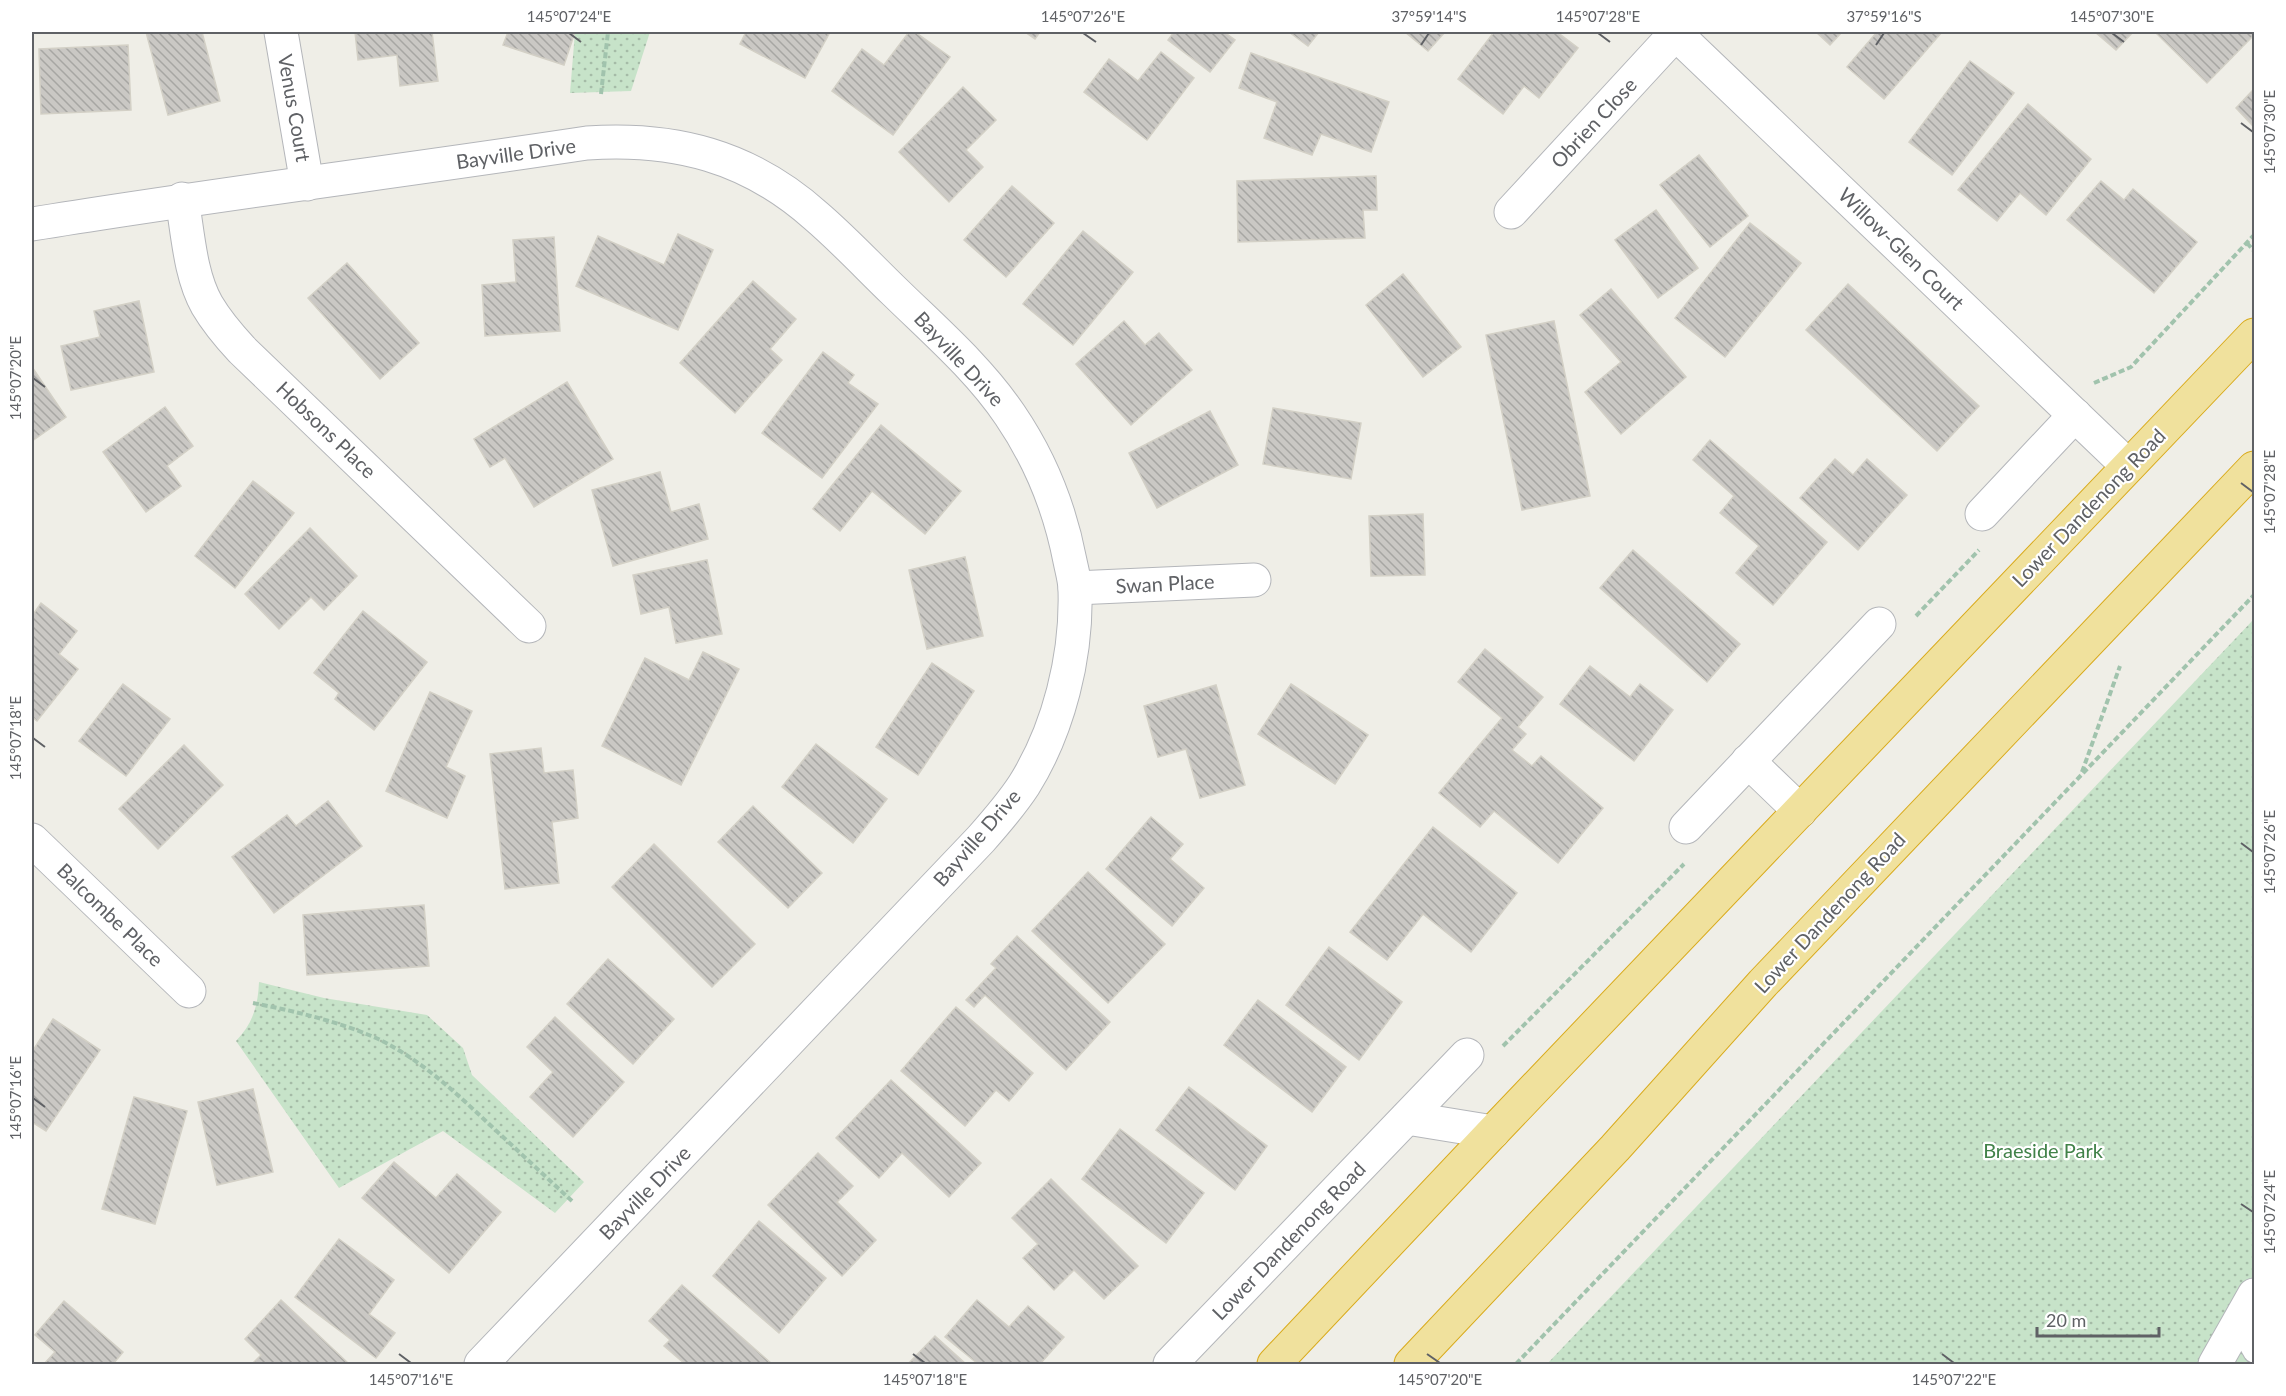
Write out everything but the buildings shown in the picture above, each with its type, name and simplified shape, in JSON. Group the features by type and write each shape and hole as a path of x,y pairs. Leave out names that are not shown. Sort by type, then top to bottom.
{"highway":[{"name":"Lower Dandenong Road","path":"1274,1365 1493,1132 2254,335"},
{"name":"Lower Dandenong Road","path":"1412,1365 1615,1148 1763,983 2254,468"}],"street":[{"name":"Venus Court","path":"281,32 307,184"},
{"name":"Obrien Close","path":"1511,212 1675,32"},
{"name":"Willow-Glen Court","path":"1675,32 2128,466"},
{"name":"Bayville Drive","path":"32,224 182,199 307,184 587,143 624,141 671,145 709,154 747,169 780,188 815,215 956,351 1009,414 1032,449 1053,497 1066,541 1076,588 1073,638 1061,698 1046,742 1024,784 1003,815 481,1365"},
{"name":"Hobsons Place","path":"182,199 198,281 206,303 221,327 242,350 529,626"},
{"path":"1982,514 2066,406"},
{"name":"Swan Place","path":"1076,588 1254,580"},
{"path":"1689,824 1879,624"},
{"path":"1748,761 1800,811"},
{"name":"Balcombe Place","path":"32,840 189,991"},
{"name":"Lower Dandenong Road","path":"1170,1365 1407,1118 1482,1053"},
{"path":"1407,1118 1493,1132"},
{"path":"2215,1365 2254,1294"}],"lane":[{"path":"2238,1324 2254,1352"}],"path":[{"path":"602,94 608,32"},
{"path":"2066,406 2131,367 2254,235"},
{"path":"2247,243 2254,251"},
{"path":"1879,624 1905,628 1997,531 1982,514"},
{"path":"1516,1365 2254,595"},
{"path":"2081,776 2120,664"},
{"path":"1482,1053 1698,849 1703,841 1703,834 1689,824"},
{"path":"253,1003 288,1010 376,1038 411,1058 461,1098 573,1202"}],"green space":[{"path":"575,32 650,32 631,91 570,93"},
{"name":"Braeside Park","path":"2254,619 2254,1364 1547,1364"},
{"path":"259,982 324,998 427,1015 463,1048 472,1075 584,1182 555,1213 443,1131 339,1188 236,1041 247,1028 254,1014"}]}
